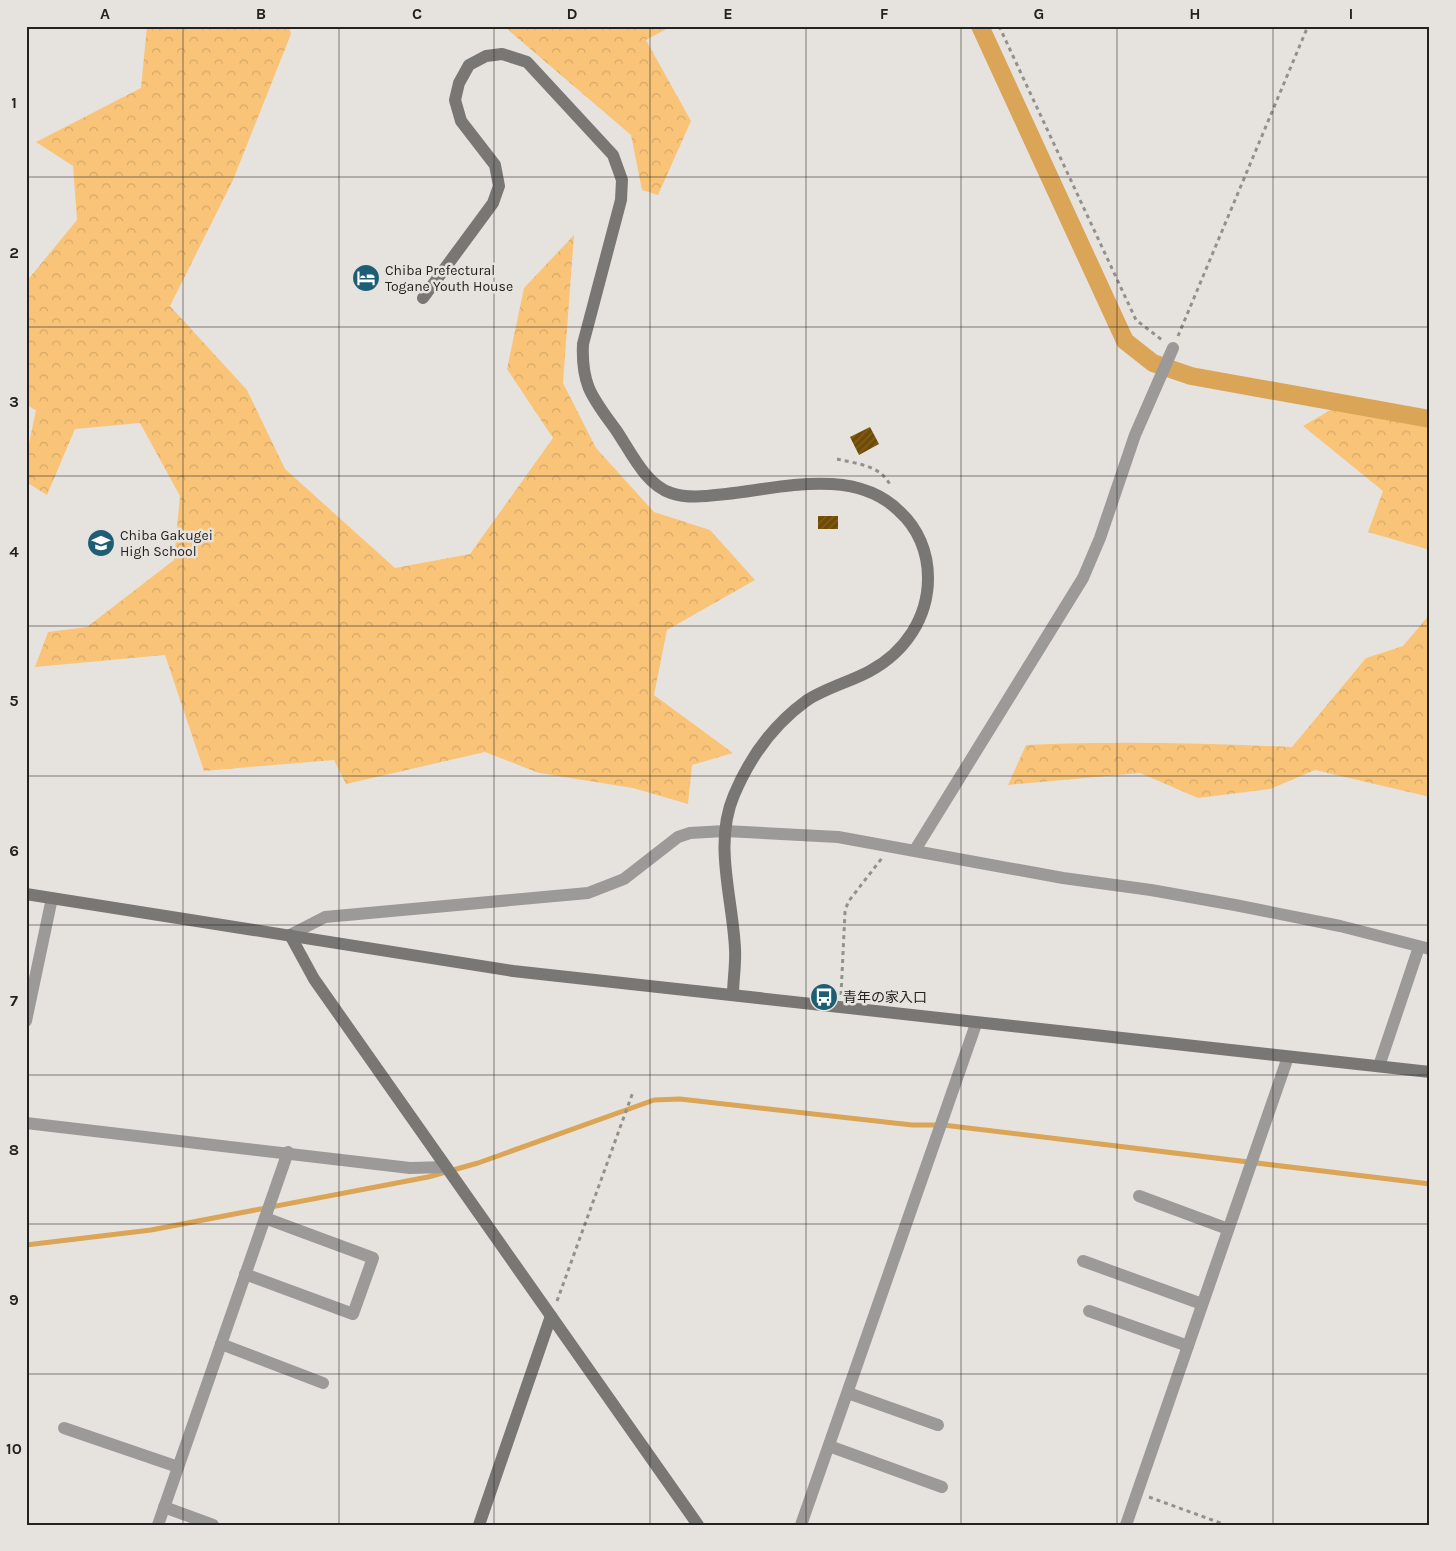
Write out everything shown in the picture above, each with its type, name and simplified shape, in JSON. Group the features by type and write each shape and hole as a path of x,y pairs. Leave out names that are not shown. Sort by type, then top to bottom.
{"street":[{"path":"423,298 493,203 499,186 495,165 461,121 455,100 459,84 469,66 486,56 502,54 527,62 613,155 622,180 621,200 583,344 582,368 591,394 652,483 672,493 695,497 822,484 852,486 875,492 890,501 911,522 923,546 928,577 924,609 913,633 897,651 871,670 808,700 780,722 759,746 733,797 725,831 725,860 735,950 733,995"},
{"path":"916,850 1084,578 1136,435 1173,348"},
{"path":"290,935 325,917 588,893 604,889 624,879 678,837 690,832 725,831 838,837 1063,878 1151,890 1234,905 1340,926 1424,948 1379,1066"},
{"path":"26,894 513,971 841,1006 976,1024 1430,1072"},
{"path":"26,1021 52,898"},
{"path":"290,935 314,979 698,1525"},
{"path":"801,1525 976,1024"},
{"path":"1126,1525 1288,1057"},
{"path":"26,1123 220,1147 288,1152 410,1168 446,1167"},
{"path":"158,1525 288,1152"},
{"path":"1139,1196 1228,1229"},
{"path":"245,1274 353,1314 373,1258 265,1218"},
{"path":"1083,1261 1202,1304"},
{"path":"1089,1311 1188,1346"},
{"path":"479,1525 551,1316"},
{"path":"221,1344 323,1383"},
{"path":"848,1393 938,1425"},
{"path":"64,1428 178,1467"},
{"path":"829,1446 942,1487"},
{"path":"164,1507 213,1525"}],"path":[{"path":"999,26 1136,320 1173,348 1308,26"},
{"path":"837,459 877,469 887,477 892,490 890,501"},
{"path":"841,1006 846,907 891,846"},
{"path":"551,1316 633,1092"},
{"path":"1137,1493 1226,1525"}],"green space":[{"path":"147,26 289,26 291,34 233,180 170,306 247,390 285,469 395,568 470,554 553,438 507,369 524,288 574,235 563,383 596,448 654,512 710,530 755,580 667,630 654,695 733,753 692,765 688,804 633,788 539,773 485,752 346,784 334,760 204,771 165,655 35,667 48,632 87,627 174,560 180,496 140,423 75,429 47,495 26,482 26,458 36,410 26,405 26,282 77,220 73,166 36,142 141,88"},
{"path":"498,26 672,26 646,40 691,121 658,195 642,190 631,135 506,28"},
{"path":"1341,404 1430,423 1430,550 1368,532 1383,491 1303,426"},
{"path":"1430,614 1430,797 1315,770 1270,789 1198,798 1140,773 1008,785 1026,745 1159,743 1292,747 1366,658 1403,646"}],"building":[{"path":"870,427 879,444 859,455 850,437"},
{"path":"818,516 838,516 838,529 818,529"}],"waterway":[{"path":"980,26 1125,341 1153,363 1191,376 1430,419"},
{"path":"26,1245 151,1230 428,1177 478,1163 654,1100 680,1099 912,1125 943,1125 1430,1184"}],"place":[{"name":"Chiba Prefectural Togane Youth House","path":"366,278"},
{"name":"Chiba Gakugei High School","path":"101,543"},
{"name":"青年の家入口","path":"824,997"}]}
